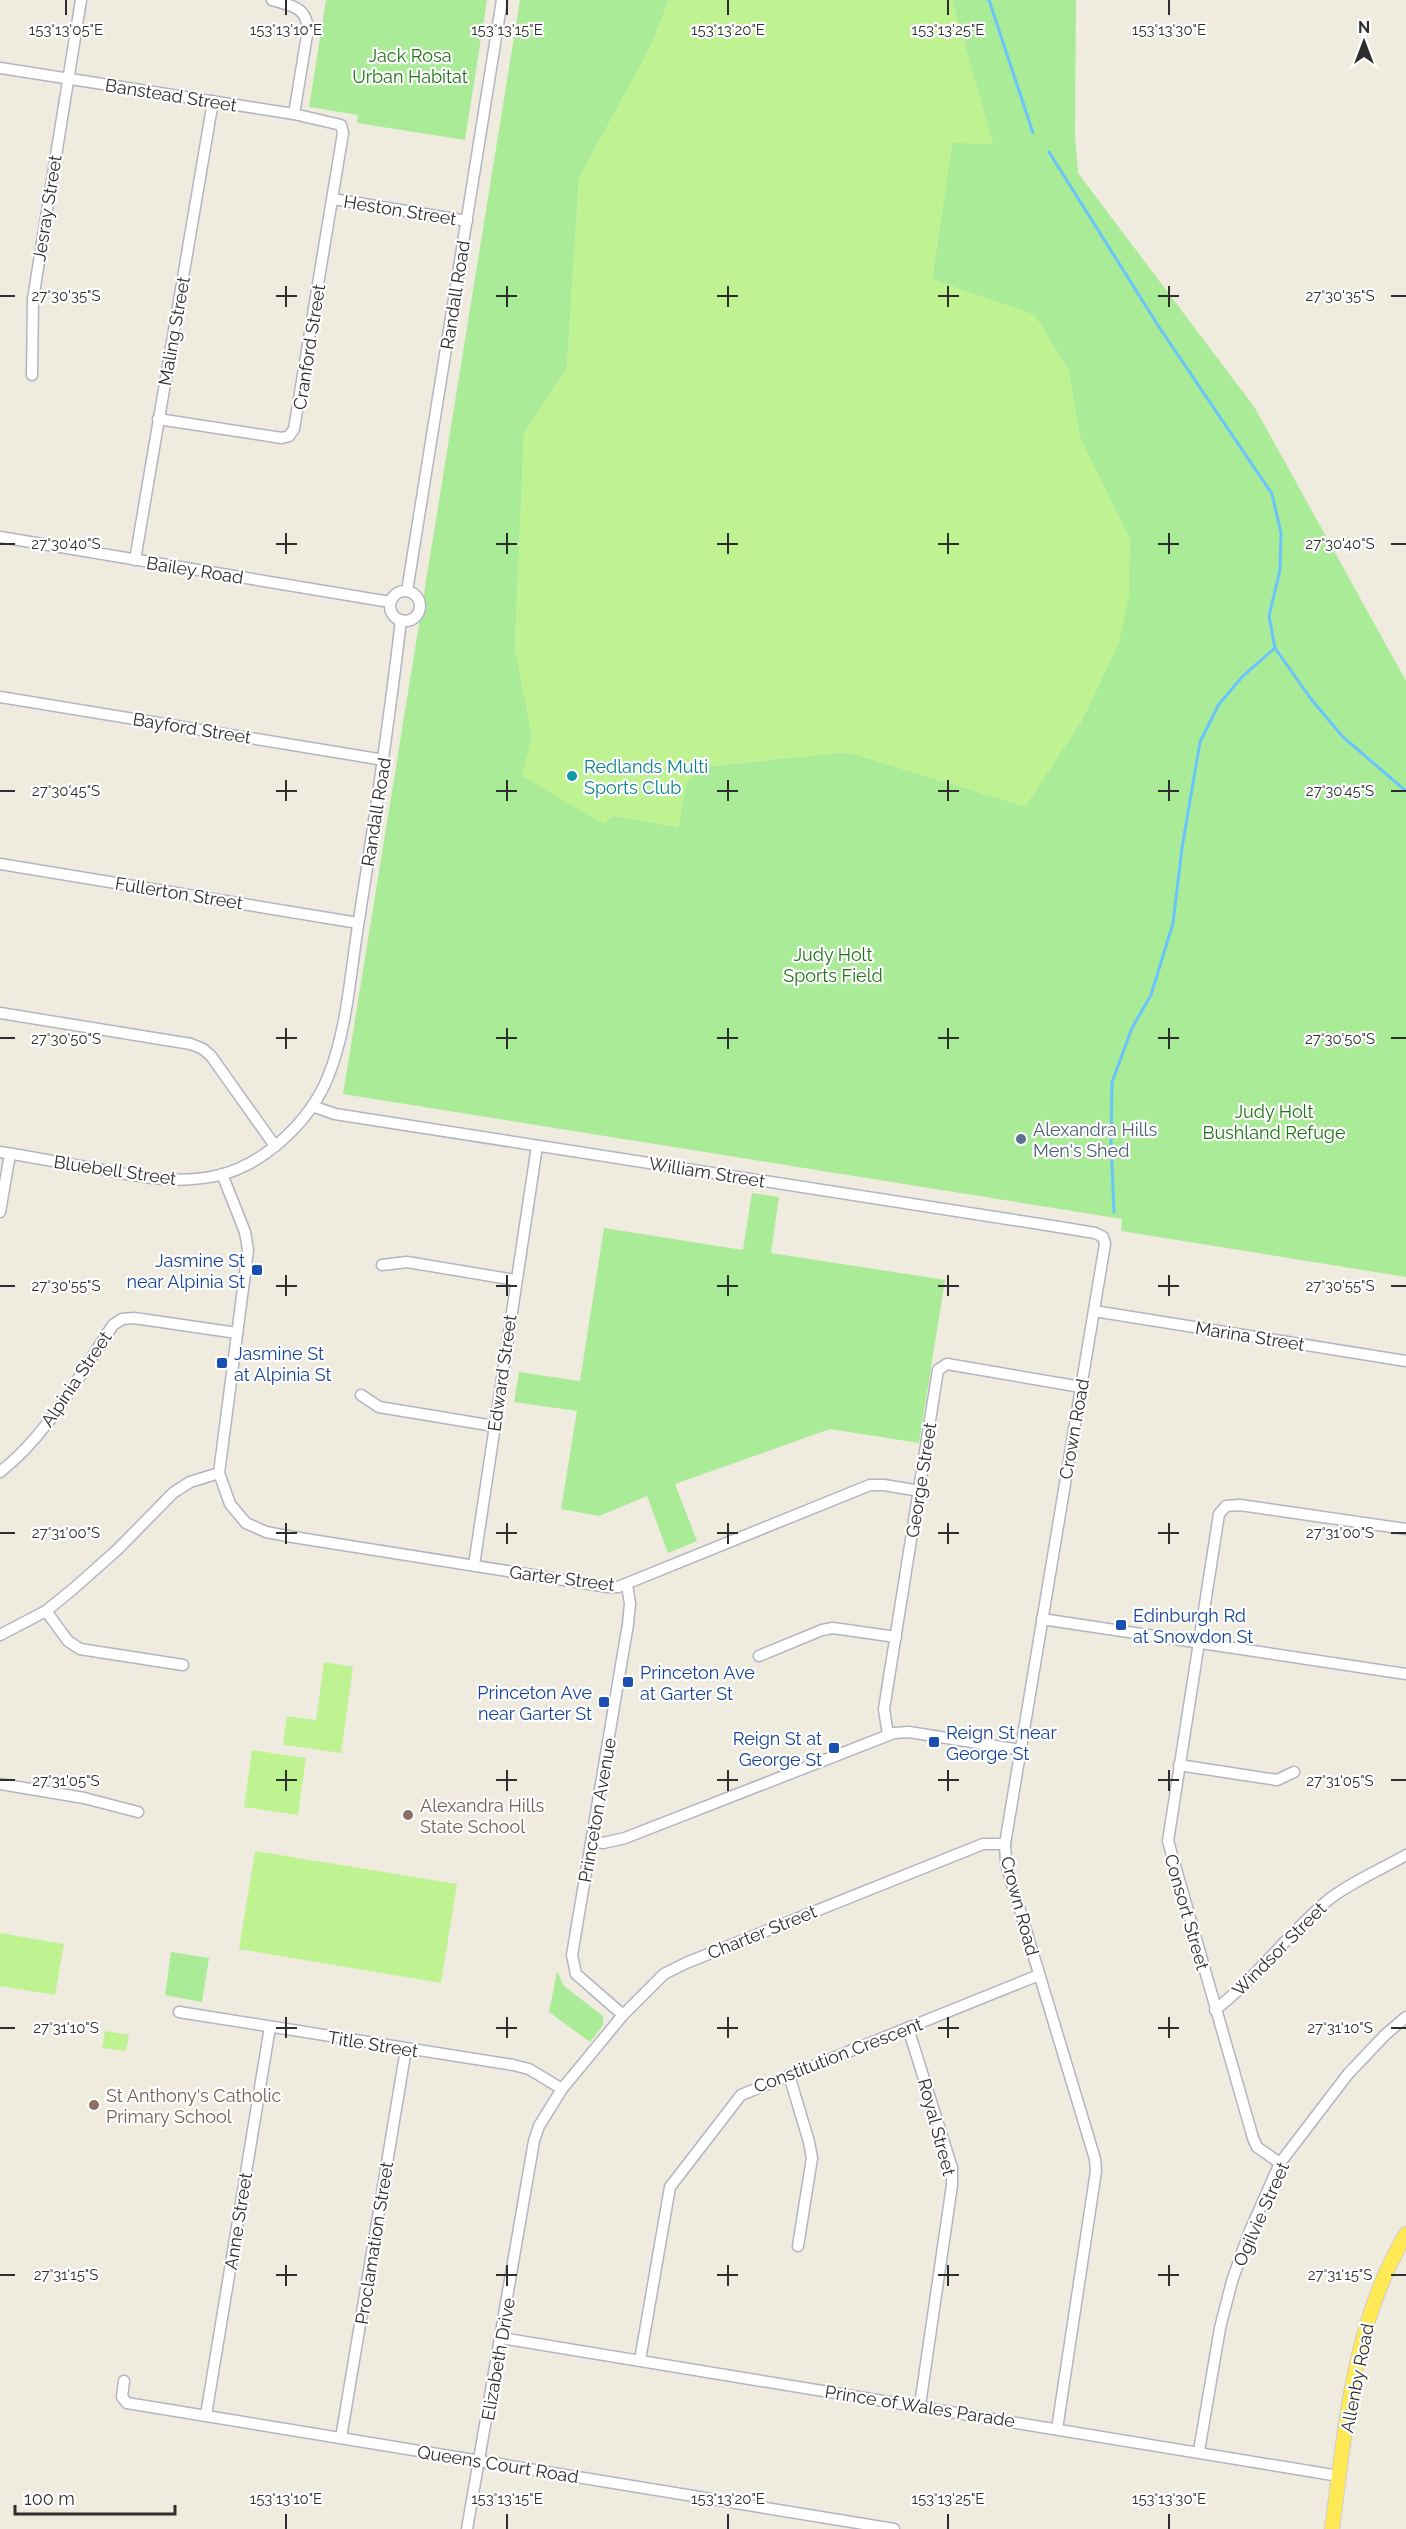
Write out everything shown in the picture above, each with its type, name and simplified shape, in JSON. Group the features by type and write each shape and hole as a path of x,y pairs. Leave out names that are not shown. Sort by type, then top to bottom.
{"main road":[{"name":"Allenby Road","path":"1332,2529 1359,2347 1373,2303 1391,2259 1406,2234"}],"street":[{"name":"Jesray Street","path":"32,375 33,299 81,0"},
{"path":"272,0 303,11 307,19 308,29 294,114"},
{"name":"Randall Road","path":"406,591 502,0"},
{"name":"Banstead Street","path":"0,68 294,114 341,125"},
{"name":"Maling Street","path":"135,560 213,101"},
{"name":"Cranford Street","path":"159,419 282,438 289,436 294,429 333,199 343,133 341,125"},
{"name":"Heston Street","path":"333,199 467,221"},
{"name":"Bailey Road","path":"0,537 390,602"},
{"path":"406,591 417,597 420,606 412,619 401,620 393,615 390,602 397,593 406,591"},
{"name":"Randall Road","path":"346,1003 384,760 401,620"},
{"name":"Bayford Street","path":"0,697 384,760"},
{"name":"Fullerton Street","path":"0,864 358,923"},
{"name":"Bluebell Street","path":"5,1153 156,1180 184,1181 222,1174 247,1164 275,1146 312,1106 327,1079 336,1053 346,1003"},
{"path":"0,1013 191,1044 203,1048 275,1146"},
{"name":"William Street","path":"312,1106 335,1114 1071,1229 1095,1233 1103,1237"},
{"name":"Edward Street","path":"474,1565 515,1280 537,1146"},
{"path":"0,1212 5,1153"},
{"path":"0,1635 46,1611 117,1550 173,1493 190,1482 219,1473 247,1259 247,1240 222,1174"},
{"name":"Crown Road","path":"1057,2429 1096,2171 1095,2159 1006,1864 1005,1844 1082,1387 1105,1244 1103,1237"},
{"path":"382,1265 407,1262 515,1280"},
{"name":"Marina Street","path":"1094,1311 1406,1360"},
{"name":"Alpinia Street","path":"0,1472 16,1460 39,1434 113,1325 122,1319 134,1318 237,1333"},
{"name":"George Street","path":"888,1735 883,1715 938,1370 947,1364 1082,1387"},
{"path":"361,1395 379,1407 494,1426"},
{"name":"Garter Street","path":"219,1473 225,1495 234,1512 255,1528 293,1537 608,1587 627,1585 870,1485 920,1491"},
{"name":"Consort Street","path":"1280,2163 1257,2147 1253,2138 1168,1841 1219,1514 1226,1506 1240,1505 1406,1529"},
{"name":"Princeton Avenue","path":"623,2015 576,1974 572,1955 629,1618 627,1585"},
{"path":"46,1611 68,1641 80,1649 183,1665"},
{"path":"1042,1619 1406,1674"},
{"path":"759,1656 822,1630 833,1628 896,1637"},
{"path":"592,1841 603,1843 625,1838 888,1735 909,1732 1021,1750"},
{"path":"1179,1765 1277,1780 1294,1772"},
{"path":"0,1784 84,1798 138,1812"},
{"name":"Charter Street","path":"562,2089 623,2015 663,1974 983,1844 1005,1844"},
{"name":"Windsor Street","path":"1215,2010 1230,1999 1281,1944 1328,1899 1406,1855"},
{"name":"Constitution Crescent","path":"640,2360 670,2187 741,2095 1039,1974"},
{"name":"Title Street","path":"179,2012 529,2069 562,2089"},
{"name":"Ogilvie Street","path":"1199,2451 1220,2328 1232,2281 1249,2233 1280,2163 1348,2074 1385,2035 1406,2017"},
{"name":"Anne Street","path":"206,2415 270,2027"},
{"name":"Royal Street","path":"908,2028 952,2169 952,2185 920,2405"},
{"name":"Proclamation Street","path":"341,2438 406,2049"},
{"path":"789,2075 812,2158 798,2246"},
{"name":"Elizabeth Drive","path":"467,2529 534,2141 539,2126 562,2089"},
{"name":"Prince of Wales Parade","path":"501,2338 920,2405 1339,2476"},
{"name":"Queens Court Road","path":"124,2381 122,2397 127,2403 894,2529"}],"green space":[{"name":"Jack Rosa Urban Habitat","path":"326,0 487,0 465,140 357,123 358,115 309,107"},
{"name":"Judy Holt Sports Field","path":"520,0 669,0 650,48 579,178 567,368 524,433 515,647 532,736 523,776 614,816 678,827 686,784 701,767 847,752 1025,806 1082,720 1119,642 1130,540 1080,438 1068,369 1034,315 932,280 952,142 993,144 952,0 1076,0 1075,134 1078,173 1255,408 1406,681 1406,1277 1121,1231 1122,1219 343,1094"},
{"path":"669,0 952,0 993,144 952,143 932,279 1034,315 1068,369 1080,438 1130,540 1129,597 1119,642 1082,720 1025,806 847,752 701,767 686,784 679,827 614,816 603,824 523,776 532,736 515,647 524,433 567,368 579,178 650,48"},
{"path":"752,1193 779,1197 771,1253 945,1280 919,1443 830,1429 675,1484 697,1541 668,1553 647,1496 599,1516 561,1509 577,1411 514,1402 519,1372 580,1381 604,1228 743,1250"},
{"path":"324,1662 353,1667 341,1753 283,1743 287,1716 316,1720"},
{"path":"252,1750 306,1758 298,1815 244,1807"},
{"path":"255,1851 457,1884 441,1983 239,1949"},
{"path":"0,1933 64,1944 55,1995 0,1986"},
{"path":"171,1952 209,1958 202,2002 165,1995"},
{"path":"557,1971 564,1986 603,2016 603,2025 590,2042 549,2012"},
{"path":"105,2031 129,2035 126,2051 102,2048"}],"waterway":[{"path":"989,0 1033,133"},
{"path":"1049,152 1159,327 1272,494 1281,533 1280,570 1269,616 1275,648 1311,699 1343,737 1406,791"},
{"path":"1114,1212 1111,1141 1112,1082 1132,1028 1151,995 1173,923 1182,848 1200,742 1219,704 1243,676 1275,648"}],"place":[{"name":"Redlands Multi Sports Club","path":"572,776"},
{"name":"Alexandra Hills Men's Shed","path":"1021,1139"},
{"name":"Jasmine St near Alpinia St","path":"257,1270"},
{"name":"Jasmine St at Alpinia St","path":"222,1363"},
{"name":"Edinburgh Rd at Snowdon St","path":"1121,1625"},
{"name":"Princeton Ave at Garter St","path":"628,1682"},
{"name":"Princeton Ave near Garter St","path":"604,1702"},
{"name":"Reign St near George St","path":"934,1742"},
{"name":"Reign St at George St","path":"834,1748"},
{"name":"Alexandra Hills State School","path":"408,1815"},
{"name":"St Anthony's Catholic Primary School","path":"94,2105"}],"park label":[{"name":"Judy Holt Bushland Refuge","path":"1274,1121"}]}
